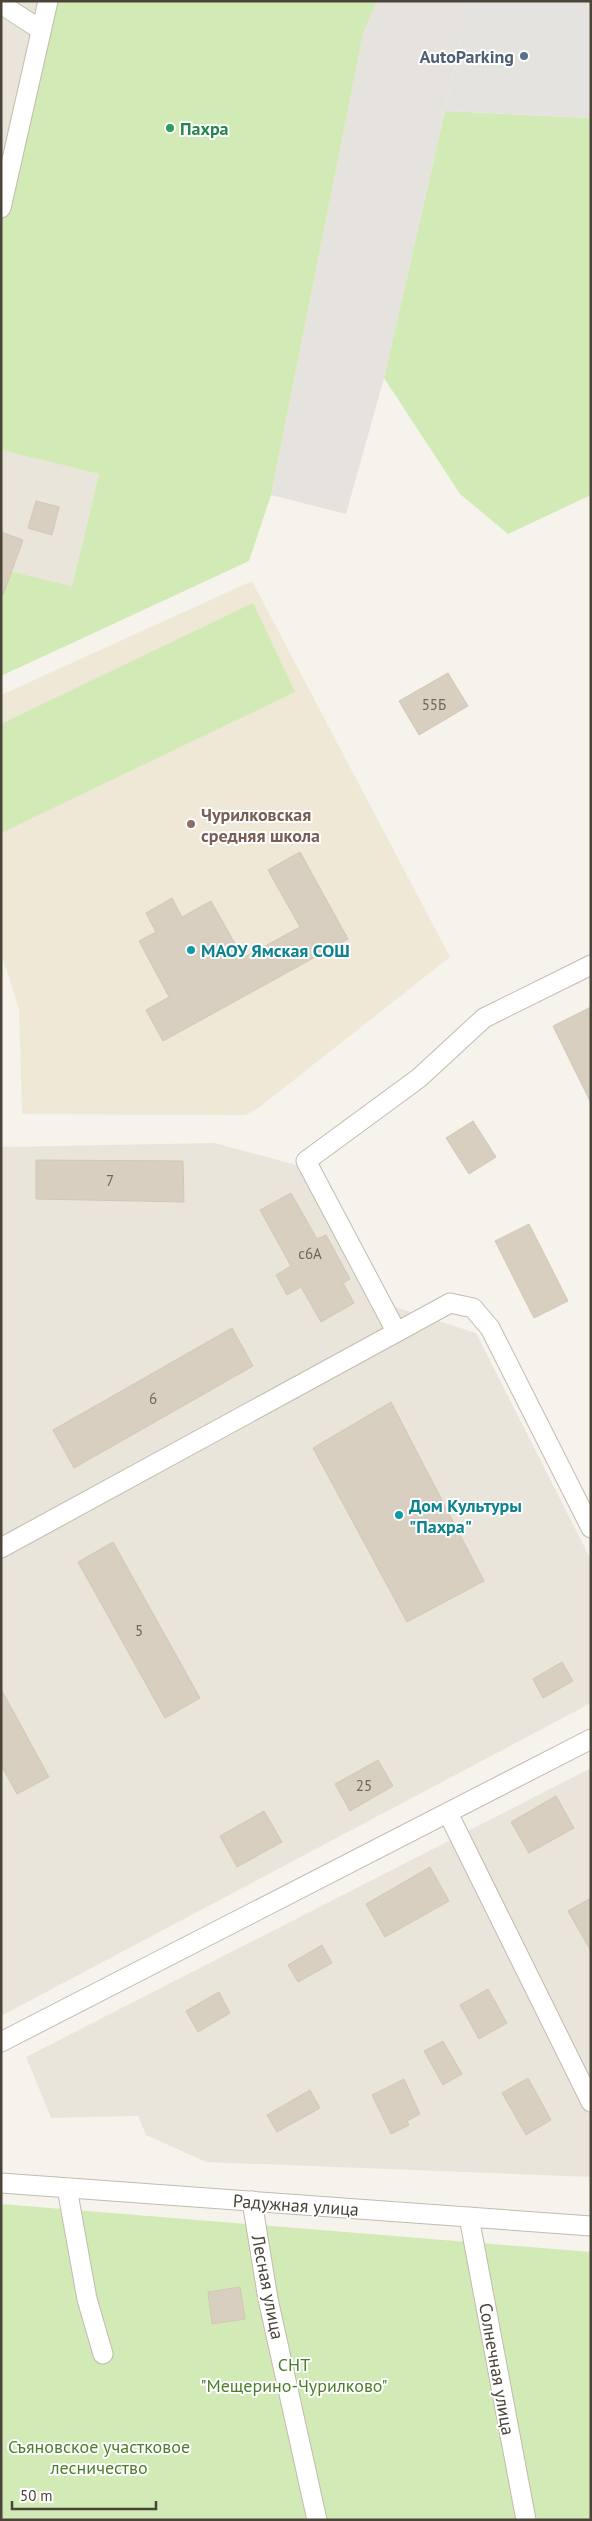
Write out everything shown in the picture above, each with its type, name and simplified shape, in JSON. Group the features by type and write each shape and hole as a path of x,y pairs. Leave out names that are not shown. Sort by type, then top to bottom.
{"street":[{"path":"1,208 48,1"},
{"path":"1,4 41,30"},
{"path":"396,1331 306,1161 419,1078 484,1018 591,965"},
{"path":"1,1548 450,1303 473,1308 490,1328 591,1528"},
{"path":"1,2042 591,1739"},
{"path":"448,1813 591,2102"},
{"name":"Радужная улица","path":"1,2183 591,2226"},
{"path":"67,2188 87,2300 103,2354"},
{"name":"Лесная улица","path":"252,2201 268,2299 317,2520"},
{"name":"Солнечная улица","path":"469,2218 526,2520"}],"shaded area":[{"path":"1,1 43,1 1,209"},
{"path":"377,1 470,1 384,378 346,514 271,495 363,34"},
{"name":"AutoParking","path":"470,1 591,1 591,118 445,111"},
{"path":"1,450 99,474 72,586 1,569"},
{"name":"Чурилковская средняя школа","path":"252,581 450,957 257,1109 245,1115 22,1114 19,1009 1,953 1,695"},
{"path":"215,1143 307,1168 395,1307 476,1333 591,1560 591,1703 1,2016 1,1147"},
{"path":"591,1768 591,2177 206,2162 146,2135 138,2116 51,2118 26,2057"}],"green space":[{"path":"43,1 377,1 363,34 271,495 249,561 1,676 1,569 72,586 99,474 1,450 1,209"},
{"path":"445,111 591,118 591,495 508,534 460,494 384,378"},
{"path":"253,603 295,692 1,833 1,724"},
{"name":"СНТ \"Мещерино-Чурилково\"","path":"1,2204 591,2252 591,2520 1,2520"}],"building":[{"path":"36,501 59,507 52,535 28,528"},
{"path":"1,532 23,540 3,595 1,594"},
{"path":"448,673 468,706 419,735 399,701"},
{"name":"МАОУ Ямская СОШ","path":"300,852 348,939 163,1041 146,1010 169,997 139,941 156,932 146,913 172,898 182,917 211,901 243,958 300,927 268,870"},
{"path":"591,1007 591,1103 553,1026"},
{"path":"473,1121 496,1157 469,1174 446,1138"},
{"path":"36,1160 183,1161 184,1202 36,1199"},
{"path":"291,1193 317,1239 326,1235 350,1279 343,1283 354,1303 321,1322 301,1287 287,1295 276,1275 291,1266 260,1210"},
{"path":"529,1224 568,1301 534,1318 495,1241"},
{"path":"232,1328 253,1366 74,1468 53,1430"},
{"name":"Дом Культуры \"Пахра\"","path":"391,1402 484,1581 407,1622 313,1448"},
{"path":"113,1542 200,1698 165,1718 78,1562"},
{"path":"562,1662 573,1681 543,1698 533,1679"},
{"path":"1,1689 49,1777 17,1794 1,1765"},
{"path":"378,1760 393,1786 350,1811 335,1784"},
{"path":"556,1796 574,1828 529,1853 511,1822"},
{"path":"264,1811 282,1842 237,1867 220,1836"},
{"path":"430,1867 449,1901 385,1937 366,1904"},
{"path":"591,1898 591,1951 568,1911"},
{"path":"322,1945 332,1963 298,1982 288,1965"},
{"path":"488,1989 507,2023 479,2039 460,2005"},
{"path":"219,1992 230,2013 198,2032 186,2011"},
{"path":"443,2041 462,2074 443,2085 424,2051"},
{"path":"528,2078 551,2120 526,2135 502,2093"},
{"path":"404,2079 420,2114 407,2121 409,2125 391,2134 372,2095"},
{"path":"310,2090 320,2108 277,2132 267,2115"},
{"path":"240,2287 245,2319 212,2324 208,2292"}],"place":[{"name":"AutoParking","path":"524,56"},
{"name":"Пахра","path":"170,128"},
{"name":"Чурилковская средняя школа","path":"191,824"},
{"name":"МАОУ Ямская СОШ","path":"191,950"},
{"name":"Дом Культуры \"Пахра\"","path":"399,1515"}],"park label":[{"name":"Съяновское участковое лесничество","path":"99,2456"}]}
